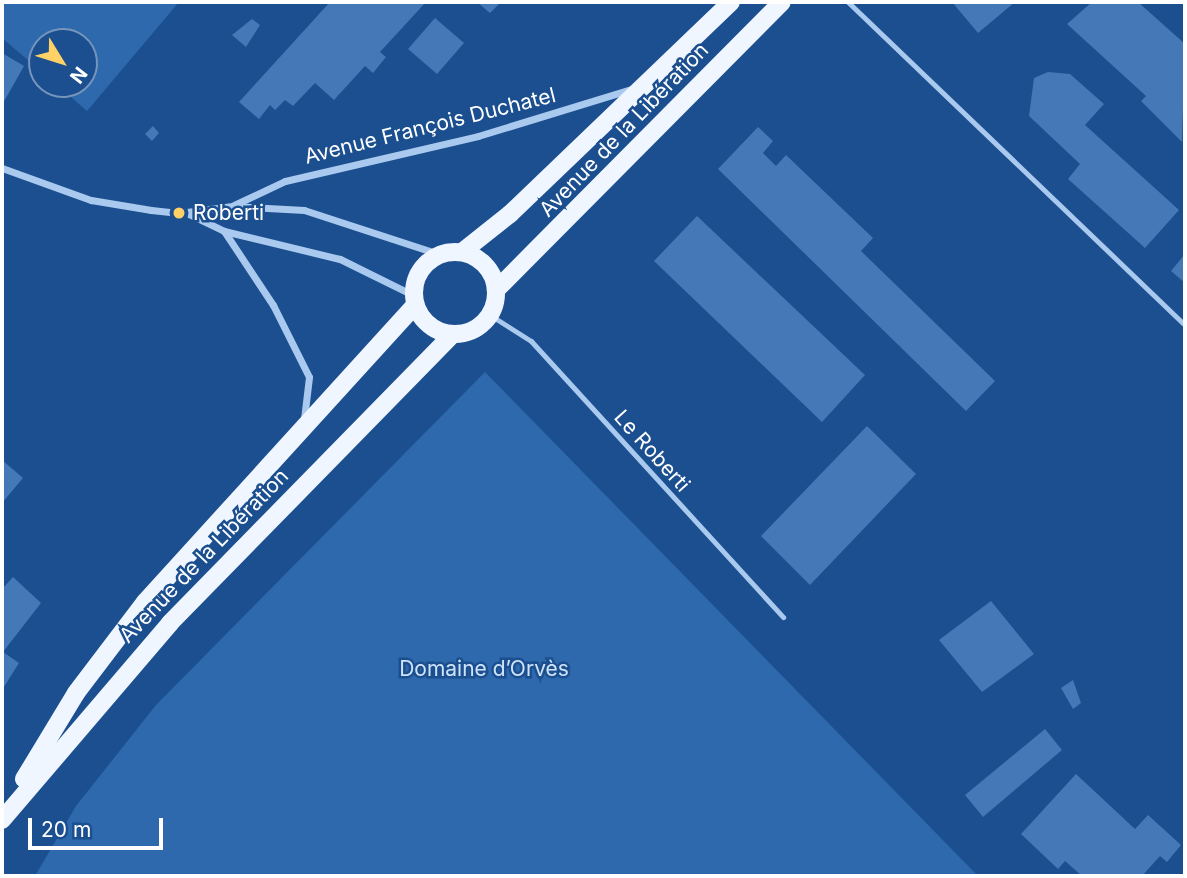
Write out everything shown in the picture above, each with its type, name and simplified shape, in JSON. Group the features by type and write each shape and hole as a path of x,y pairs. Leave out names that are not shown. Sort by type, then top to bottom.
{"main road":[{"name":"Avenue de la Libération","path":"462,252 510,214 639,87 731,2"},
{"name":"Avenue de la Libération","path":"497,289 782,2"},
{"path":"462,252 479,259 497,289 490,315 481,326 452,335 423,320 414,300 420,271 439,254 462,252"},
{"name":"Avenue de la Libération","path":"2,819 95,665 145,601 299,432 414,300"},
{"name":"Avenue de la Libération","path":"2,819 170,623 452,335"}],"street":[{"name":"Avenue François Duchatel","path":"233,206 285,181 478,136 639,87"},
{"name":"Avenue François Duchatel","path":"2,168 91,200 187,213 233,206 336,216 439,254"},
{"name":"Avenue François Duchatel","path":"187,213 224,231 340,259 414,300"},
{"path":"224,231 273,305 309,377 310,400 299,432"}],"lane":[{"path":"848,2 1185,325"},
{"name":"Le Roberti","path":"490,315 531,341 783,617"}],"green space":[{"path":"2,2 179,2 98,98 98,28 28,28 28,60 2,38"},
{"path":"72,98 98,98 87,111"},
{"name":"Domaine d’Orvès","path":"485,372 978,876 35,876 76,806 156,705"}],"building":[{"path":"330,2 426,2 380,52 386,57 373,73 365,66 334,100 315,83 293,106 285,100 275,110 270,105 259,119 239,102"},
{"path":"477,2 501,2 490,13"},
{"path":"952,2 1015,2 978,33"},
{"path":"1092,2 1138,2 1185,44 1182,142 1141,101 1146,96 1067,24"},
{"path":"435,18 464,43 437,74 408,49"},
{"path":"252,19 260,25 246,47 232,35"},
{"path":"2,53 24,66 2,105"},
{"path":"1048,72 1070,74 1104,104 1085,125 1179,210 1145,248 1068,179 1080,164 1029,116 1034,78"},
{"path":"153,126 159,133 152,141 145,134"},
{"path":"758,127 773,141 763,153 776,166 786,155 873,238 861,251 995,381 966,411 718,169"},
{"path":"697,216 865,375 822,422 654,261"},
{"path":"1185,254 1185,283 1171,271"},
{"path":"867,426 916,474 810,585 761,536"},
{"path":"2,460 23,478 2,503"},
{"path":"13,577 41,603 3,652 19,663 2,690 2,589"},
{"path":"991,601 1034,654 982,692 939,640"},
{"path":"1073,680 1081,703 1073,709 1061,688"},
{"path":"1045,729 1062,750 983,817 965,795"},
{"path":"1076,774 1135,829 1148,815 1181,845 1167,862 1160,856 1142,876 1082,876 1065,861 1058,869 1021,834"}],"place":[{"name":"Roberti","path":"179,213"}]}
